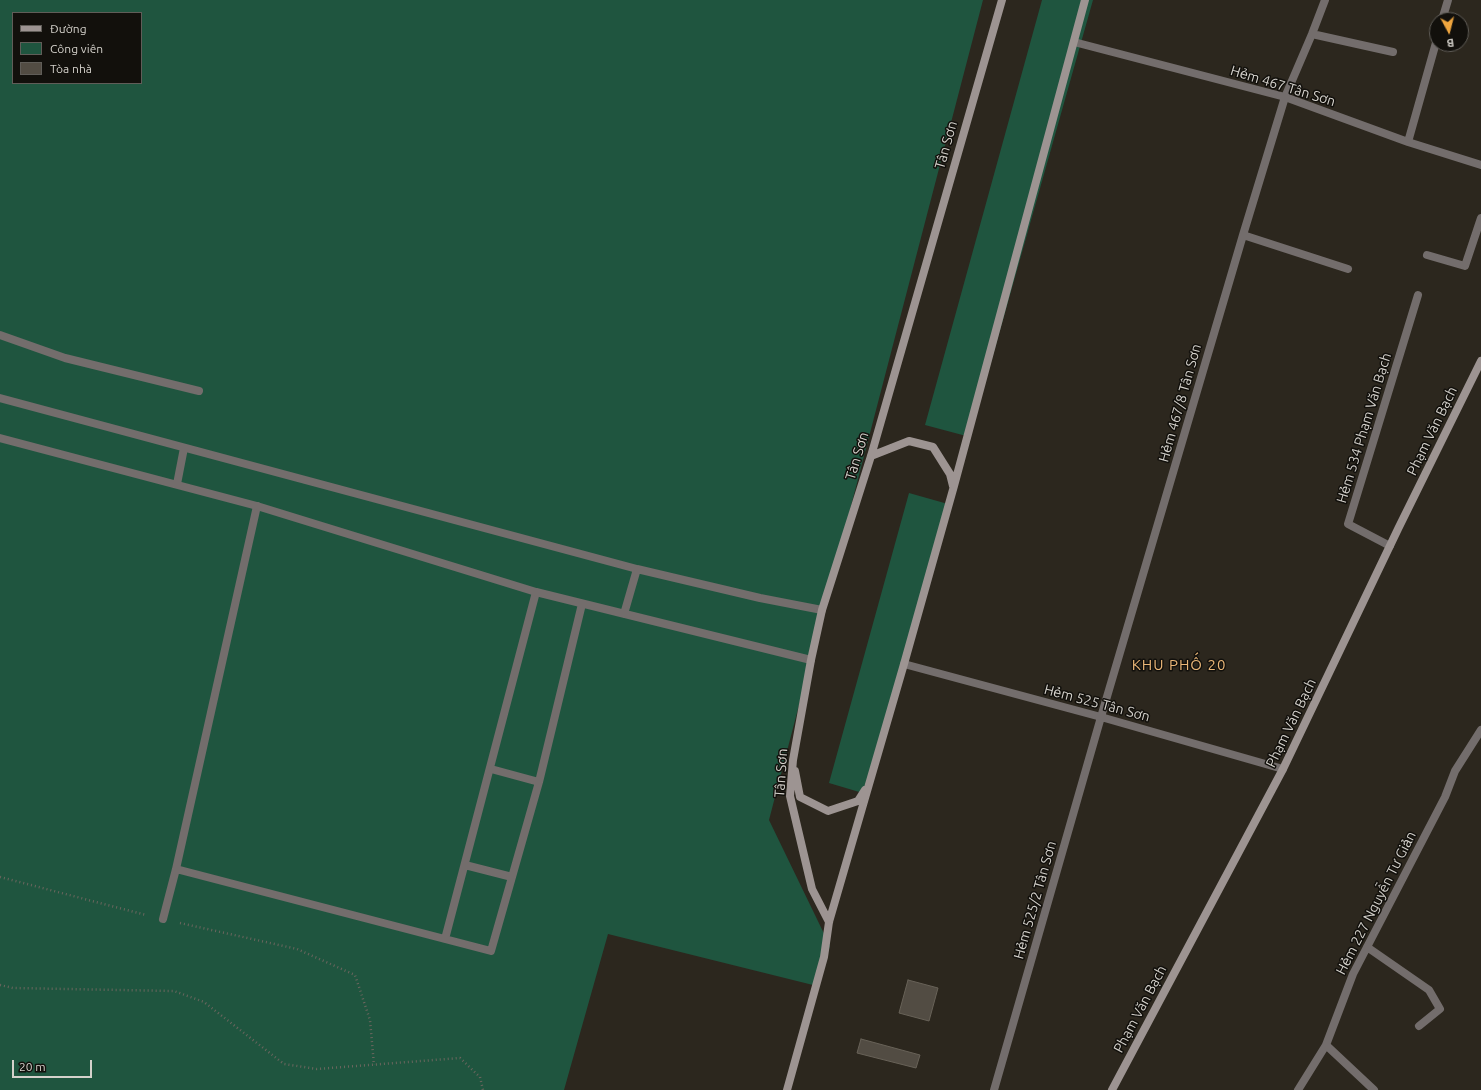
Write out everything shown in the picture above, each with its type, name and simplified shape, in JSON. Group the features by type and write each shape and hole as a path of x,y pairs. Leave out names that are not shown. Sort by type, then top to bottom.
{"street":[{"name":"Tân Sơn","path":"829,922 812,889 790,796 793,760 811,660 822,610 871,456 1002,0"},
{"path":"787,1090 824,957 829,922 954,486 1085,0"},
{"name":"Hẻm 467/8 Tân Sơn","path":"1101,717 1285,97 1325,0"},
{"path":"1444,12 1448,0"},
{"path":"1312,34 1393,52"},
{"name":"Hẻm 467 Tân Sơn","path":"1074,42 1285,97 1408,142 1481,165"},
{"path":"1408,142 1434,52"},
{"path":"1427,255 1465,266 1481,218"},
{"path":"1243,235 1348,269"},
{"name":"Hẻm 534 Phạm Văn Bạch","path":"1390,546 1348,524 1418,295"},
{"path":"0,335 65,358 199,391"},
{"name":"Phạm Văn Bạch","path":"1112,1090 1283,769 1481,361"},
{"path":"0,398 638,569 760,598 822,610"},
{"path":"0,438 257,506 536,592 811,660"},
{"path":"871,456 909,441 933,447 950,474 954,486"},
{"path":"177,484 184,448"},
{"path":"163,919 176,869 257,506"},
{"path":"624,614 638,569"},
{"path":"445,939 491,769 536,592"},
{"path":"176,869 491,951 539,782 582,604"},
{"name":"Hẻm 525 Tân Sơn","path":"904,664 1101,717 1283,769"},
{"name":"Hẻm 525/2 Tân Sơn","path":"994,1090 1101,717"},
{"name":"Hẻm 227 Nguyễn Tư Giản","path":"1298,1090 1326,1045 1353,974 1446,797 1455,771 1481,730"},
{"path":"793,760 800,797 828,811 858,801 869,784"},
{"path":"491,769 539,782"},
{"path":"465,865 512,877"},
{"path":"1367,947 1429,990 1440,1008 1419,1026"},
{"path":"1326,1045 1374,1090"}],"path":[{"path":"0,877 163,919 297,949 355,975 370,1020 374,1064"},
{"path":"0,985 13,988 174,991 204,1002 284,1064 317,1069 460,1058 480,1077 483,1090"}],"green space":[{"path":"0,0 983,0 769,820 830,946 817,986 608,934 564,1090 0,1090"},
{"path":"1042,0 1093,0 970,437 925,425"},
{"path":"909,493 948,504 866,794 829,783"}],"building":[{"path":"908,980 938,988 929,1021 899,1013"},
{"path":"861,1039 920,1055 916,1068 857,1053"}],"district":[{"name":"KHU PHỐ 20","path":"1179,665"}]}
